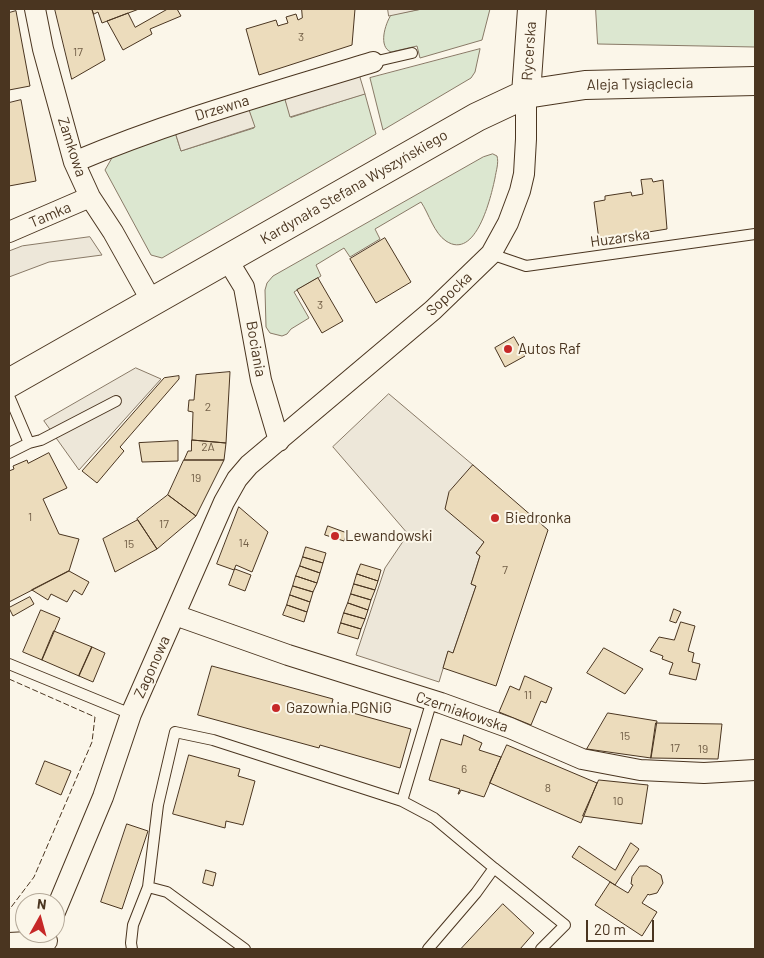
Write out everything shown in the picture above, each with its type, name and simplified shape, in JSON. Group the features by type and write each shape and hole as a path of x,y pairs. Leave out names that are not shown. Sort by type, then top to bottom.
{"main road":[{"name":"Rycerska","path":"526,94 532,9"},
{"name":"Aleja Tysiąclecia","path":"526,94 585,85 755,82"},
{"name":"Kardynała Stefana Wyszyńskiego","path":"151,300 183,284 477,117 526,94"},
{"path":"9,383 151,300"}],"street":[{"name":"Zamkowa","path":"35,9 43,49 74,162 90,197 113,232 151,300"},
{"name":"Drzewna","path":"74,162 115,145 197,116 373,62"},
{"name":"Sopocka","path":"279,441 433,310 491,254 508,224 524,174 526,94"},
{"name":"Tamka","path":"9,232 90,197"},
{"name":"Bociania","path":"227,259 244,287 261,380 279,441"},
{"name":"Zagonowa","path":"63,893 103,797 131,714 224,502 237,479 249,465 279,441"},
{"name":"Czerniakowska","path":"175,615 288,655 432,700 510,728 582,759 640,770 704,773 755,770"}],"lane":[{"path":"373,62 412,53"},
{"name":"Huzarska","path":"491,254 526,266 755,234"},
{"path":"9,396 30,443"},
{"path":"9,453 41,440 116,401"},
{"path":"9,664 131,714"},
{"path":"402,801 432,700"},
{"path":"132,949 133,925 148,887 158,805 174,732 213,740 402,801 434,818 565,926 541,949"},
{"path":"428,949 476,893 494,868"},
{"path":"148,887 167,892 245,949"}],"green space":[{"path":"422,9 490,9 482,40 420,58 417,46 391,52 387,49 384,35 391,15"},
{"path":"596,9 755,9 755,47 598,44"},
{"path":"480,49 475,72 471,78 383,130 370,78"},
{"path":"365,94 376,134 162,258 151,255 105,170 113,156 175,132 181,151 254,128 248,107 284,96 291,117"},
{"path":"493,154 497,156 498,164 490,199 486,212 474,235 466,242 457,245 442,238 421,202 375,229 380,239 350,257 344,248 316,265 321,276 294,292 309,318 282,336 270,333 266,327 265,290 267,283 273,276 483,157"}],"shaded area":[{"path":"388,9 422,9 389,16"},
{"path":"359,74 365,94 290,117 284,96"},
{"path":"248,107 255,127 181,151 175,132"},
{"path":"90,237 102,255 49,262 9,277 9,251 22,246"},
{"path":"136,368 161,379 79,470 44,421"},
{"path":"389,394 473,465 484,542 476,553 480,556 471,584 476,586 453,653 448,652 439,682 356,655 385,568 408,534 333,447"}],"building":[{"path":"55,9 92,9 105,60 72,79"},
{"path":"92,9 139,9 102,23 98,12 94,14"},
{"path":"168,9 177,9 181,16 150,29 152,34 123,50 107,21 128,13 135,27"},
{"path":"302,9 355,9 352,45 259,75 246,29 276,20 278,26 288,23 286,17 296,14 298,20 302,18"},
{"path":"16,11 30,86 9,90 9,13"},
{"path":"21,100 36,181 9,186 9,103"},
{"path":"652,179 653,182 663,180 667,229 599,240 594,202 605,200 605,196 631,192 632,196 643,194 641,180"},
{"path":"385,238 411,282 376,303 350,259"},
{"path":"318,278 343,321 322,333 297,290"},
{"path":"514,337 525,356 505,367 495,348"},
{"path":"230,372 226,443 192,440 193,412 188,411 189,400 194,400 196,375"},
{"path":"179,376 179,379 120,447 124,451 97,483 82,471 164,378"},
{"path":"192,440 226,443 224,460 184,460 188,451 191,451"},
{"path":"178,441 178,461 142,462 139,443"},
{"path":"49,453 67,488 43,499 59,534 79,539 69,571 9,602 9,471 14,469 13,466 27,460 28,463"},
{"path":"184,460 224,460 196,516 168,495"},
{"path":"473,465 548,530 496,686 443,668 448,651 453,653 476,586 471,584 480,556 476,553 484,542 445,509 449,492"},
{"path":"168,495 196,516 157,549 137,519"},
{"path":"239,507 268,532 252,572 236,565 234,570 217,564"},
{"path":"138,520 157,549 115,572 103,539"},
{"path":"328,526 347,533 344,541 325,535"},
{"path":"306,547 326,553 323,563 303,557"},
{"path":"303,557 323,563 320,573 300,566"},
{"path":"361,564 381,570 378,581 357,574"},
{"path":"300,566 320,573 317,583 296,576"},
{"path":"235,569 251,575 245,591 229,585"},
{"path":"69,571 89,582 82,595 74,590 67,602 51,594 48,600 32,590"},
{"path":"357,574 378,581 375,590 354,584"},
{"path":"296,576 317,583 313,592 293,586"},
{"path":"354,584 375,590 371,600 351,594"},
{"path":"293,586 313,592 310,602 290,595"},
{"path":"351,594 371,600 368,610 348,603"},
{"path":"290,595 310,602 307,612 287,605"},
{"path":"30,597 34,604 13,616 9,608"},
{"path":"348,603 368,610 365,619 344,613"},
{"path":"287,605 307,612 304,622 283,615"},
{"path":"674,609 681,612 676,623 670,621"},
{"path":"41,610 60,618 42,660 23,652"},
{"path":"344,613 365,619 361,629 341,623"},
{"path":"681,622 695,626 688,651 694,653 692,662 700,664 696,680 669,674 673,663 662,659 663,656 650,651 659,637 674,640"},
{"path":"341,623 361,629 358,639 338,633"},
{"path":"54,631 92,647 79,676 42,660"},
{"path":"92,647 105,653 93,682 79,676"},
{"path":"604,648 643,669 625,694 587,673"},
{"path":"212,666 333,699 331,707 411,729 400,768 320,745 319,748 198,715"},
{"path":"525,676 552,688 546,703 541,701 531,725 499,712 510,686 519,690"},
{"path":"608,713 657,721 651,758 587,749"},
{"path":"656,723 722,724 718,759 651,758"},
{"path":"464,735 482,743 479,750 501,757 484,797 461,790 458,794 460,789 429,780 441,739 461,745"},
{"path":"507,745 597,783 581,823 490,783"},
{"path":"189,755 240,769 238,776 255,781 243,825 226,821 225,828 173,814"},
{"path":"45,761 71,771 61,795 36,784"},
{"path":"599,780 648,785 642,824 583,816"},
{"path":"127,824 148,831 122,909 101,902"},
{"path":"631,843 639,849 615,885 572,857 579,846 615,870"},
{"path":"640,866 647,866 661,875 663,883 657,893 648,894 642,903 657,912 642,936 595,905 610,882 628,893 633,885 631,884 632,877"},
{"path":"206,870 216,873 213,886 203,883"},
{"path":"503,904 534,933 520,949 461,949"}],"fence":[{"path":"9,679 95,717 92,742 34,877 9,910"}],"place":[{"name":"Autos Raf","path":"508,349"},
{"name":"Biedronka","path":"495,518"},
{"name":"Lewandowski","path":"335,536"},
{"name":"Gazownia PGNiG","path":"276,708"}]}
